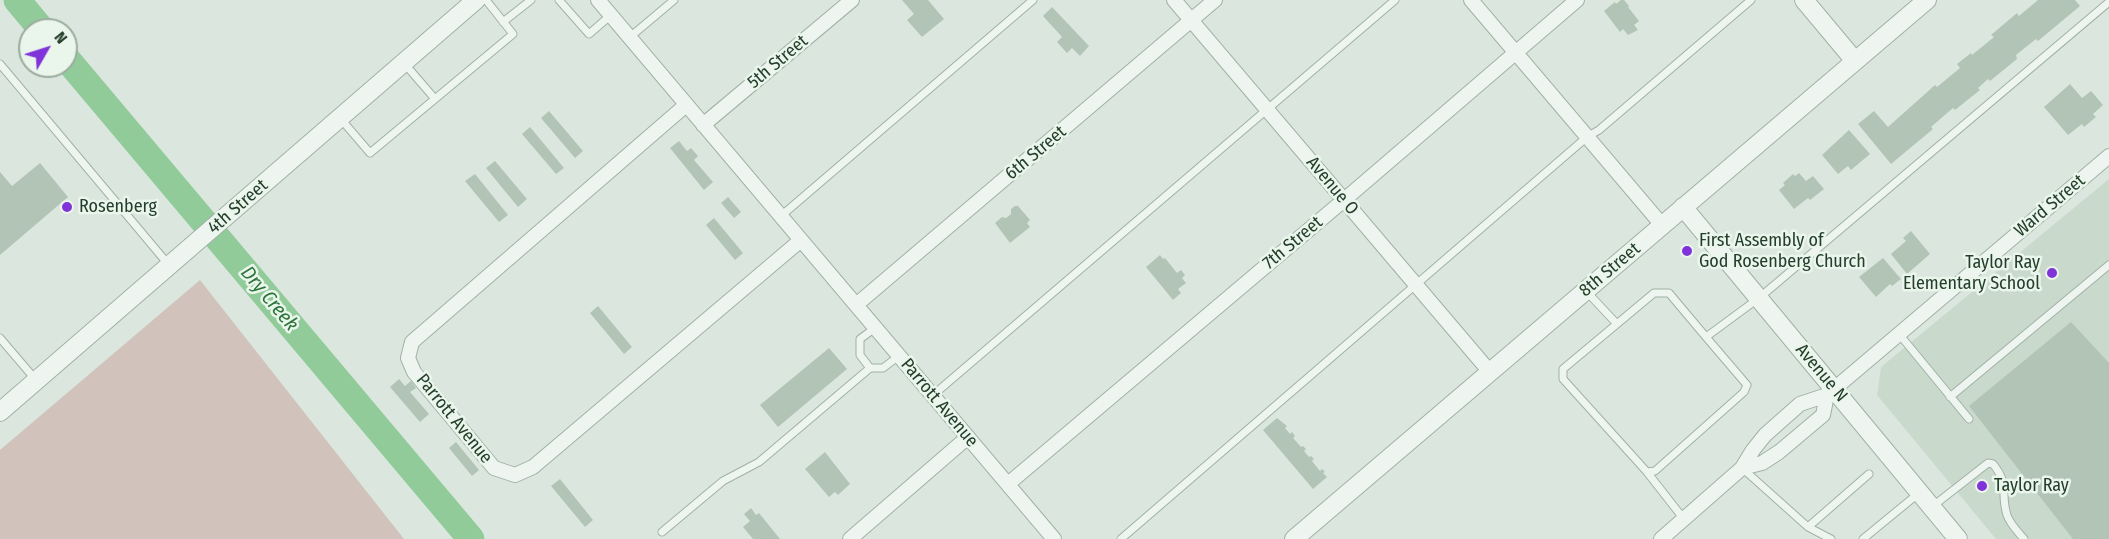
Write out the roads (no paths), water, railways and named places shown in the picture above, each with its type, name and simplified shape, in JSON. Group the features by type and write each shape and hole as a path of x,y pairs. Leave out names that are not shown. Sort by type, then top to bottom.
{"street":[{"name":"4th Street","path":"1,409 37,381 476,0"},
{"name":"Parrott Avenue","path":"598,0 1054,539"},
{"name":"5th Street","path":"703,125 852,0"},
{"name":"Avenue O","path":"1174,0 1490,372"},
{"name":"6th Street","path":"856,305 1215,0"},
{"path":"1471,0 1662,225"},
{"name":"7th Street","path":"1008,484 1577,0"},
{"path":"1804,0 1855,61"},
{"name":"8th Street","path":"1294,539 1927,0"},
{"name":"Parrott Avenue","path":"686,105 412,342 408,358 414,372 494,468 515,475 533,467 801,240"},
{"name":"Ward Street","path":"1661,539 1742,468 1766,435 1800,404 1830,392 2109,156"},
{"name":"Avenue N","path":"1683,207 1759,298 1830,392 1958,539"},
{"name":"Ward Street","path":"1742,468 1762,463 1814,423 1823,415 1830,392"},
{"path":"850,539 968,437"}],"lane":[{"path":"340,118 370,153 513,34 486,0"},
{"path":"503,22 531,0"},
{"path":"559,0 588,34 611,15"},
{"path":"629,38 674,0"},
{"path":"781,216 1033,0"},
{"path":"933,396 1395,0"},
{"path":"1121,539 1587,137 1599,130 1751,0"},
{"path":"1706,337 1759,298 2109,2"},
{"path":"404,63 435,99"},
{"path":"0,64 169,266"},
{"path":"1950,397 2109,265"},
{"path":"1586,291 1617,324"},
{"path":"1647,471 1655,471 1744,392 1747,385 1670,293 1654,293 1563,369 1563,379 1647,471 1683,518"},
{"path":"870,368 860,355 860,339 875,328"},
{"path":"1899,334 1968,419"},
{"path":"0,338 37,381"},
{"path":"662,532 723,481 759,462 870,368 883,368 899,356"},
{"path":"1932,507 1988,463 1993,464 2003,480 2006,514 2024,539"},
{"path":"1742,468 1808,526 1831,539"},
{"path":"1808,526 1869,474"},
{"path":"1863,539 1920,493"}],"waterway":[{"name":"Dry Creek","path":"17,0 32,18"},
{"name":"Dry Creek","path":"78,72 471,539"}],"place":[{"name":"Rosenberg","path":"67,207"},
{"name":"First Assembly of God Rosenberg Church","path":"1687,251"},
{"name":"Taylor Ray Elementary School","path":"2052,273"},
{"name":"Taylor Ray","path":"1982,486"}]}
